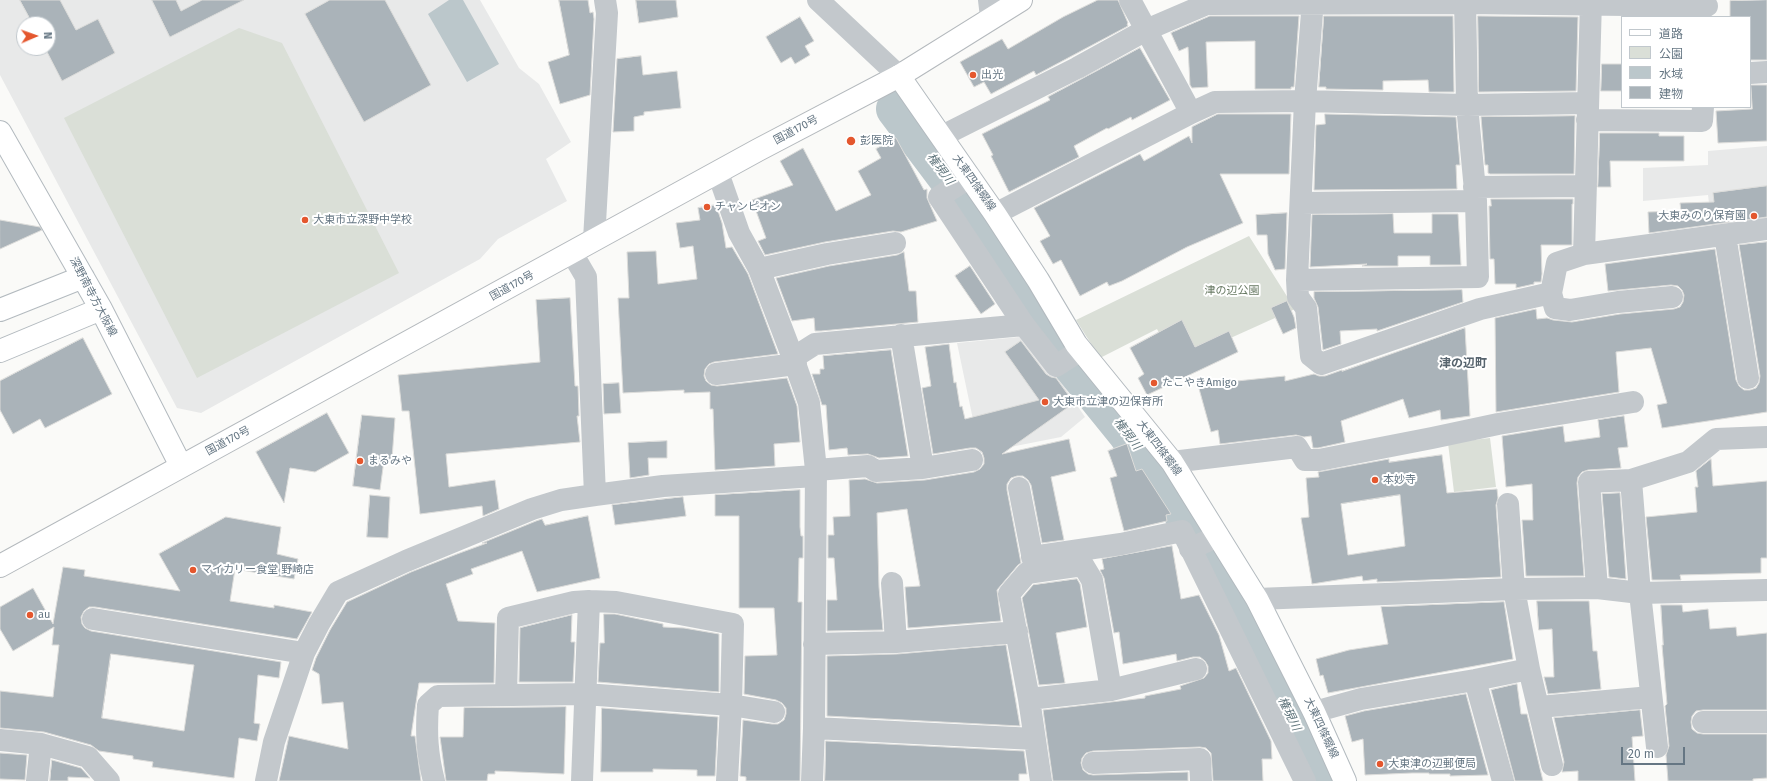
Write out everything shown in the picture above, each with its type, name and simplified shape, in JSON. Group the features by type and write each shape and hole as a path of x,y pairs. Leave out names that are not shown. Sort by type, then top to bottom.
{"main road":[{"name":"国道170号","path":"0,566 594,240 899,76 990,9 1021,0"},
{"name":"大東四條畷線","path":"899,76 995,214 1080,351 1172,462 1257,599 1314,712 1345,781"},
{"name":"深野南寺方大阪線","path":"0,132 101,309 181,466"},
{"path":"0,310 83,277"},
{"path":"0,351 101,309"}],"street":[{"path":"594,240 607,13 605,0"},
{"path":"818,0 899,76"},
{"path":"1130,0 1190,113"},
{"path":"942,136 1077,68 1146,30 1207,4 1465,1 1591,3 1707,8"},
{"path":"1465,1 1467,105 1475,194 1480,309"},
{"path":"1313,2 1305,101 1297,280 1298,297 1306,308 1310,356 1321,364 1480,309 1551,293"},
{"path":"1584,254 1591,3"},
{"path":"1751,73 1767,72"},
{"path":"995,214 1214,102 1305,101 1467,105 1702,121 1703,108"},
{"path":"718,173 738,233 759,269 809,403 816,473 814,728 812,781"},
{"path":"970,178 939,197 1024,325 1056,366 1080,351"},
{"path":"1301,203 1475,194 1586,186"},
{"path":"1672,297 1618,302 1570,310 1556,308 1551,293 1557,263 1584,254 1767,229"},
{"path":"1726,235 1748,378"},
{"path":"759,269 827,254 895,243"},
{"path":"572,253 586,277 595,495"},
{"path":"1297,280 1478,277"},
{"path":"716,374 794,361 815,344 900,335 1024,325"},
{"path":"900,335 923,468"},
{"path":"1172,462 1298,447 1305,460 1319,460 1498,424 1633,402"},
{"path":"1597,588 1589,482 1631,480 1688,462 1716,439 1767,437"},
{"path":"266,781 274,742 304,653 338,592 406,561 532,509 561,500 663,486 816,473 868,466 876,471 923,468 972,460"},
{"path":"1631,480 1640,593 1657,747"},
{"path":"1019,488 1034,564"},
{"path":"1508,504 1514,589 1529,669 1552,765"},
{"path":"1041,781 1029,699 1009,594 1034,564 1121,544 1186,540 1213,528"},
{"path":"1186,540 1305,781"},
{"path":"1034,564 1083,565 1092,580 1111,690"},
{"path":"892,583 896,642"},
{"path":"1257,599 1514,589 1597,588 1640,593 1767,590"},
{"path":"582,781 589,601"},
{"path":"506,695 508,618 574,602 589,601 616,602 733,624 727,781"},
{"path":"93,619 304,653"},
{"path":"814,644 896,642 1017,632"},
{"path":"1314,712 1361,699 1475,680 1529,669"},
{"path":"1029,699 1111,690 1196,670"},
{"path":"1475,680 1504,781"},
{"path":"434,781 428,758 427,723 428,705 438,696 585,694 731,705 774,712"},
{"path":"1539,707 1651,697"},
{"path":"1703,722 1767,722"},
{"path":"814,728 1035,739"},
{"path":"0,740 41,744 88,756 109,781"},
{"path":"37,781 41,744"},
{"path":"1093,762 1200,759 1201,781"}],"shaded area":[{"name":"大東市立深野中学校","path":"0,0 480,0 519,68 539,84 571,142 546,159 567,201 498,239 480,259 201,413 177,408 0,75"},
{"path":"1767,146 1767,219 1712,227 1708,195 1643,201 1643,168 1708,165 1708,151"},
{"path":"1030,336 1085,417 1061,437 980,453 957,343"}],"green space":[{"path":"239,28 282,43 399,273 197,378 64,118"},
{"name":"津の辺公園","path":"1249,236 1295,309 1175,363 1157,329 1100,358 1076,320"},
{"path":"1490,438 1496,487 1454,492 1448,443"}],"water":[{"path":"449,0 463,0 499,64 467,82 428,14"}],"building":[{"path":"20,0 60,0 76,30 98,19 115,53 62,81 49,56 56,56 56,16 29,16"},
{"path":"152,0 176,0 181,11 202,0 244,0 170,37"},
{"path":"330,0 385,0 431,85 364,122 305,14"},
{"path":"559,0 588,0 590,13 593,12 594,19 590,95 560,104 548,62 569,55"},
{"path":"636,0 676,0 678,17 639,23"},
{"path":"1098,0 1118,0 1128,26 1036,75 1034,71 991,94 984,82 974,87 960,62 1002,39 1008,49 1063,17"},
{"path":"1767,0 1767,60 1751,60 1751,16 1730,16 1730,1"},
{"path":"1210,16 1299,16 1294,87 1291,87 1291,89 1255,89 1255,41 1206,42 1208,87 1192,88 1190,85 1188,47 1179,51 1171,33"},
{"path":"1324,16 1453,16 1454,92 1429,92 1428,80 1383,81 1383,90 1326,89 1326,87 1319,87"},
{"path":"1478,16 1578,17 1576,91 1479,92"},
{"path":"800,17 814,41 805,46 810,55 795,64 791,57 781,63 766,37"},
{"path":"1140,48 1170,100 1132,120 1131,117 1108,129 1107,128 1074,146 1079,157 1009,192 982,134 1050,100 1048,97"},
{"path":"641,56 643,75 677,71 681,108 644,112 644,115 634,117 634,131 613,132 617,59"},
{"path":"1602,64 1621,64 1621,91 1601,91"},
{"path":"1751,85 1767,85 1767,141 1718,143 1716,111 1752,109"},
{"path":"1218,114 1291,114 1289,174 1220,174 1243,223 1187,247 1122,281 1109,286 1107,282 1080,296 1061,260 1053,264 1040,241 1050,236 1034,208 1140,154 1144,161 1189,136 1192,143 1192,127"},
{"path":"1325,114 1456,117 1460,165 1456,165 1457,189 1314,190 1316,125 1325,124"},
{"path":"1575,116 1574,174 1488,173 1488,165 1485,165 1481,117"},
{"path":"1600,133 1659,133 1659,136 1684,136 1684,161 1610,161 1611,187 1598,187"},
{"path":"896,138 924,190 927,189 927,198 937,221 901,232 893,231 825,242 765,255 758,241 766,238 752,200 793,185 780,161 803,148 836,211 871,195 858,171 881,158 876,149"},
{"path":"1767,186 1767,217 1649,233 1648,212 1681,211 1680,203 1714,202 1713,193"},
{"path":"1491,199 1573,199 1572,245 1541,245 1541,282 1534,282 1534,284 1516,288 1516,284 1495,284 1494,259 1490,259 1489,206 1491,206"},
{"path":"716,205 722,223 726,248 732,247 748,274 778,354 714,362 709,364 705,369 704,376 706,381 711,385 717,386 787,378 797,406 800,442 774,444 775,466 715,470 713,409 710,409 710,392 684,393 684,390 623,393 618,298 629,298 627,252 656,251 658,284 697,279 693,246 680,248 676,223 700,220 698,208"},
{"path":"1287,213 1285,269 1275,270 1268,254 1267,235 1257,235 1256,215"},
{"path":"1393,214 1394,233 1432,233 1432,214 1458,214 1461,265 1430,265 1430,256 1398,256 1398,266 1362,266 1367,264 1310,267 1312,215"},
{"path":"0,220 40,227 42,230 0,249"},
{"path":"1767,242 1767,412 1662,428 1657,405 1667,403 1651,348 1616,352 1619,392 1496,412 1495,318 1536,309 1537,319 1547,318 1572,322 1620,314 1674,309 1680,307 1683,302 1684,295 1678,286 1671,285 1608,291 1605,264 1715,249 1736,380 1739,386 1744,390 1756,388 1759,383 1760,376 1739,245"},
{"path":"904,252 909,291 916,291 918,322 815,331 814,318 792,321 776,278 829,266 897,255"},
{"path":"970,266 995,304 981,314 955,276"},
{"path":"1462,290 1463,302 1377,331 1377,329 1340,331 1341,344 1323,350 1318,307 1314,298 1314,292"},
{"path":"570,298 575,386 578,386 579,416 577,416 580,442 446,454 449,487 495,480 499,509 483,516 482,506 420,514 409,411 402,411 398,375 540,362 536,300"},
{"path":"1287,301 1294,317 1296,328 1283,334 1271,308"},
{"path":"1182,320 1195,347 1229,331 1238,352 1147,395 1138,378 1144,374 1130,348"},
{"path":"1465,328 1470,416 1441,420 1440,410 1409,418 1403,399 1341,421 1345,442 1318,448 1313,448 1311,436 1304,437 1296,435 1220,444 1218,430 1211,432 1198,385 1285,376 1285,381 1314,374 1325,376"},
{"path":"83,338 112,394 45,428 40,419 13,434 0,410 0,381"},
{"path":"1021,341 1046,374 1056,378 1074,403 1002,454 1069,439 1076,471 1051,477 1064,540 1042,543 1031,485 1023,476 1011,478 1007,484 1007,490 1021,563 997,590 1001,621 908,628 905,587 920,586 907,509 877,513 879,587 883,630 827,631 827,600 837,600 834,558 828,558 828,535 834,535 833,517 850,516 849,480 865,479 877,483 925,480 974,472 980,469 984,464 982,452 976,448 933,454 922,388 931,386 925,347 949,344 954,383 956,382 960,407 962,406 965,419 1039,400 1005,352"},
{"path":"891,350 908,456 879,458 868,454 848,455 847,448 829,450 826,405 822,405 812,374 820,374 820,369 824,369 823,356"},
{"path":"619,383 621,413 604,414 603,384"},
{"path":"327,413 349,453 315,472 290,468 284,503 256,452"},
{"path":"362,415 395,418 392,459 384,460 380,490 353,486"},
{"path":"1624,416 1628,447 1618,448 1621,468 1588,470 1582,472 1578,477 1577,483 1584,576 1526,576 1522,520 1533,520 1532,484 1506,487 1502,436 1563,426 1565,442 1600,437 1598,420"},
{"path":"667,441 667,458 648,458 649,475 630,478 628,443"},
{"path":"1127,444 1136,471 1142,469 1171,514 1166,515 1167,521 1124,531 1110,478 1117,476 1108,451"},
{"path":"1442,455 1447,493 1497,489 1498,498 1496,505 1501,577 1377,582 1377,579 1363,581 1362,576 1312,584 1301,518 1309,517 1306,478 1319,477 1318,472 1389,459 1389,462","holes":["1400,495 1405,546 1348,555 1341,504"]},
{"path":"1711,459 1713,486 1767,481 1767,558 1761,558 1761,573 1680,575 1681,580 1652,580 1646,517 1697,512 1695,487 1698,487 1696,471"},
{"path":"800,490 800,527 801,536 803,536 803,558 799,558 798,602 802,602 800,781 746,781 746,777 740,776 743,720 778,724 784,720 786,708 782,703 776,700 744,694 745,656 777,655 774,608 739,608 739,516 715,516 715,495"},
{"path":"1620,493 1626,579 1609,577 1602,494"},
{"path":"370,495 390,497 388,538 367,537"},
{"path":"683,497 686,516 615,525 612,505"},
{"path":"588,516 600,578 537,592 522,551 471,569 473,574 446,584 458,621 495,623 494,683 419,683 411,736 415,736 421,781 279,781 289,736 348,749 343,702 322,704 319,674 312,670 316,658 330,630 347,602 411,572 487,543 482,543 536,521 542,519 545,525"},
{"path":"226,517 281,527 277,554 298,559 294,579 235,569 230,601 274,608 274,605 312,612 297,639 95,607 89,607 84,611 81,617 82,624 85,628 91,631 281,662 279,678 258,675 254,723 260,724 257,741 239,738 234,778 152,767 153,762 133,759 133,756 99,751 91,745 44,732 0,728 0,691 53,697 59,645 52,645 54,627 13,651 0,629 0,607 33,588 53,624 63,567 85,570 84,576 180,591 159,554","holes":["111,654 194,665 184,731 102,718"]},
{"path":"1172,546 1181,599 1199,595 1219,635 1229,671 1236,668 1271,741 1272,759 1262,759 1263,781 1213,781 1211,753 1206,748 1200,747 1093,751 1086,753 1082,758 1081,763 1083,770 1088,774 1093,775 1188,772 1188,781 1053,781 1043,710 1145,698 1145,696 1181,689 1180,686 1204,678 1208,673 1208,666 1200,657 1177,661 1176,654 1123,664 1119,632 1114,633 1104,578 1100,570 1104,569 1102,559"},
{"path":"1077,579 1080,584 1087,627 1056,633 1065,683 1039,685 1022,598 1033,585"},
{"path":"1537,601 1589,601 1593,651 1597,651 1601,689 1548,694 1544,677 1554,677 1552,629 1539,630"},
{"path":"1504,602 1513,659 1328,693 1323,675 1320,676 1316,659 1349,650 1388,644 1381,607"},
{"path":"1661,605 1682,605 1683,612 1708,609 1710,629 1736,627 1737,636 1767,633 1767,710 1696,711 1692,716 1691,722 1692,729 1697,733 1703,734 1767,734 1767,778 1753,779 1753,781 1668,781 1666,755 1669,746 1665,706 1667,704 1662,645"},
{"path":"604,614 615,614 663,624 663,627 684,628 719,634 719,692 598,682 600,643 604,643"},
{"path":"572,615 571,642 575,642 573,682 519,682 520,628"},
{"path":"1006,645 1020,726 827,716 827,656 897,654"},
{"path":"1517,684 1521,714 1527,714 1543,781 1515,781 1491,690"},
{"path":"1466,694 1488,775 1450,776 1450,774 1412,773 1365,775 1363,739 1352,742 1345,716 1364,711"},
{"path":"566,707 564,774 495,771 495,774 488,774 487,781 446,781 440,737 463,737 464,708"},
{"path":"602,708 718,717 715,776 697,776 697,770 653,769 653,772 601,772"},
{"path":"1640,710 1643,736 1632,737 1635,781 1578,781 1578,771 1562,772 1564,762 1554,718"},
{"path":"826,741 1024,751 1027,774 1019,774 1019,781 825,781"},
{"path":"0,753 27,755 25,780 0,779"},
{"path":"52,760 81,768 90,778 68,777 68,781 50,781"}],"waterway":[{"name":"権現川","path":"895,109 953,186 1063,355 1127,434 1190,524 1238,609 1322,781"}],"place":[{"name":"出光","path":"973,75"},
{"name":"彭医院","path":"851,141"},
{"name":"チャンピオン","path":"707,207"},
{"name":"大東みのり保育園","path":"1754,216"},
{"name":"大東市立深野中学校","path":"305,220"},
{"name":"たこやきAmigo","path":"1154,383"},
{"name":"大東市立津の辺保育所","path":"1045,402"},
{"name":"まるみや","path":"360,461"},
{"name":"本妙寺","path":"1375,480"},
{"name":"マイカリー食堂 野崎店","path":"193,570"},
{"name":"au","path":"30,615"},
{"name":"大東津の辺郵便局","path":"1380,764"}],"district":[{"name":"津の辺町","path":"1463,364"}]}
